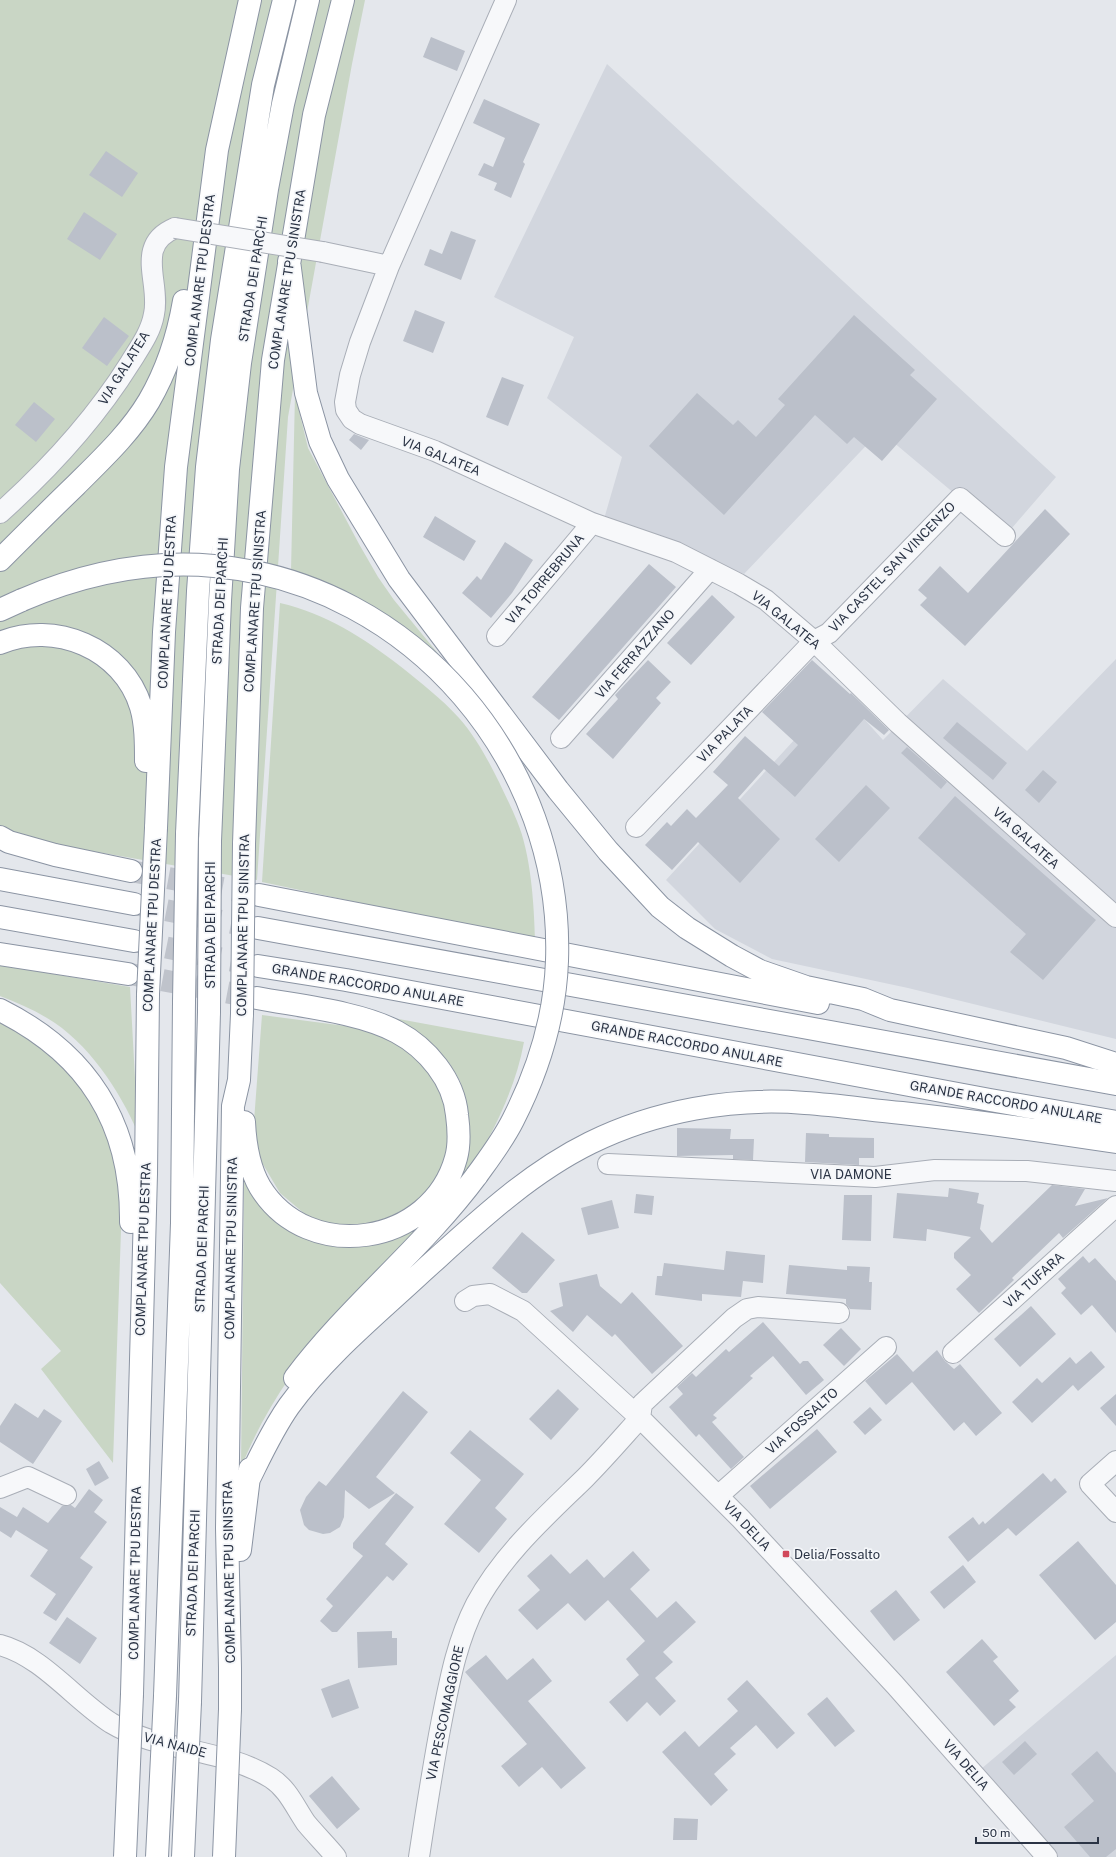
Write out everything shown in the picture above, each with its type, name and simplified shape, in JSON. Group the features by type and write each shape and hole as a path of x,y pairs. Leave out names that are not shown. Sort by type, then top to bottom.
{"highway":[{"name":"COMPLANARE TPU DESTRA","path":"126,1857 132,1694 146,1174 148,994 164,632 176,467 217,150 250,0"},
{"name":"STRADA DEI PARCHI","path":"157,1857 165,1696 182,1231 187,834 198,591 206,467 222,340 262,93 284,0"},
{"name":"STRADA DEI PARCHI","path":"183,1857 190,1702 209,1012 210,841 220,601 232,438 240,363 283,104 308,0"},
{"name":"COMPLANARE TPU SINISTRA","path":"224,1857 230,1709 227,1512 233,1106 239,1080 242,1014 244,844 252,600 273,360 314,115 343,0"},
{"path":"0,560 111,451 136,421 159,383 177,336 200,204 208,173 217,150"},
{"path":"289,261 306,393 320,442 338,479 399,579 558,790 608,851 660,907 687,928 760,971 806,987 864,999 890,1010 1066,1048 1116,1064"},
{"path":"0,610 22,600 82,578 116,570 144,566 204,565 241,569 301,584 337,599 392,630 435,666 475,711 508,761 526,796 537,825 553,890 557,950 556,976 551,1012 534,1072 510,1127 477,1175 430,1231 330,1334 279,1401 261,1435 253,1457 247,1483 241,1527 230,1668"},
{"path":"0,643 14,637 35,634 72,638 105,656 117,668 132,687 141,707 146,735 147,782 157,806"},
{"path":"0,837 9,842 55,855 131,871"},
{"path":"0,880 134,904"},
{"path":"259,895 861,1012 890,1010"},
{"path":"0,917 134,942"},
{"path":"258,928 1116,1084"},
{"path":"0,954 128,974"},
{"name":"GRANDE RACCORDO ANULARE","path":"258,966 354,982 1116,1122"},
{"path":"239,1080 245,1134 250,1159 260,1186 274,1204 290,1218 310,1228 330,1234 354,1236 376,1234 396,1227 416,1217 433,1199 447,1179 456,1158 459,1136 456,1106 448,1082 434,1062 398,1032 378,1023 257,998"},
{"path":"0,1010 26,1023 51,1042 95,1088 110,1113 120,1141 128,1172 132,1208 132,1290 141,1330"},
{"path":"247,1483 276,1425 290,1404 313,1377 368,1322 476,1224 523,1186 564,1157 635,1124 677,1112 723,1105 776,1102 804,1103 947,1118 1116,1142"}],"street":[{"path":"389,266 506,0"},
{"name":"VIA GALATEA","path":"0,513 87,423 105,401 145,340 154,316 156,303 151,265 152,254 159,239 175,228 323,252 389,266 360,342 350,375 345,402 346,410 352,419 360,424 435,451 592,523 676,552 766,600 814,641 902,726 1116,917"},
{"name":"VIA CASTEL SAN VINCENZO","path":"814,641 829,632 960,498 1005,536"},
{"name":"VIA TORREBRUNA","path":"497,636 592,523"},
{"name":"VIA FERRAZZANO","path":"561,738 710,569"},
{"name":"VIA PALATA","path":"636,827 814,641"},
{"name":"VIA DAMONE","path":"608,1164 875,1177 934,1170 1027,1171 1116,1181"},
{"name":"VIA TUFARA","path":"953,1353 1116,1206"},
{"name":"VIA DELIA","path":"465,1301 473,1296 490,1294 523,1311 640,1418 718,1496 895,1685 1037,1854"},
{"path":"640,1418 642,1404 743,1311 758,1307 839,1313"},
{"name":"VIA FOSSALTO","path":"718,1496 886,1346"},
{"name":"VIA PESCOMAGGIORE","path":"419,1857 439,1735 453,1663 461,1638 476,1603 516,1546 586,1476 640,1418"},
{"path":"1116,1460 1090,1484 1116,1512"},
{"path":"0,1488 28,1477 66,1495"},
{"name":"VIA NAIDE","path":"0,1644 35,1663 112,1723 135,1735 219,1757 256,1770 271,1779 283,1788 306,1823 336,1857"}],"shaded area":[{"path":"607,64 1056,477 1005,536 880,431 744,574 604,519 622,457 547,398 574,337 494,297"},
{"path":"1116,659 1116,1039 908,988 772,959 715,929 666,880 839,691 883,740 943,679 1027,751"},
{"path":"1116,1655 1116,1857 1057,1857 981,1769"}],"green space":[{"path":"0,0 365,0 288,417 257,880 0,835"},
{"path":"295,394 308,448 359,544 378,577 394,600 445,662 407,629 380,611 322,582 291,571"},
{"path":"280,603 313,613 358,636 400,666 431,691 465,725 476,741 499,782 522,834 531,879 535,940 262,882"},
{"path":"0,965 130,987 138,1133 131,1117 112,1084 76,1040 47,1018 0,996"},
{"path":"262,1015 353,1027 396,1041 433,1072 450,1111 446,1161 430,1187 420,1199 393,1216 363,1225 338,1225 306,1215 280,1193 261,1161 256,1141 254,1121"},
{"path":"377,1015 524,1042 520,1061 508,1097 500,1115 463,1183 290,1377 263,1421 241,1468 244,1181 292,1228 415,1227 469,1128 467,1104 460,1081 450,1064 436,1048"},
{"path":"0,1019 8,1023 74,1073 111,1135 122,1201 113,1463 41,1369 61,1351 0,1283"}],"building":[{"path":"431,37 465,51 457,71 423,57"},
{"path":"484,99 540,124 523,162 525,164 511,198 494,190 497,183 478,175 484,163 493,167 505,138 473,123"},
{"path":"106,151 138,173 122,197 89,175"},
{"path":"84,212 117,234 100,260 67,239"},
{"path":"451,231 476,240 461,280 424,265 430,249 442,254"},
{"path":"415,310 445,322 433,353 403,341"},
{"path":"854,315 915,370 910,375 937,399 882,461 854,437 847,444 815,415 724,515 649,446 697,393 733,425 738,420 756,437 785,405 778,399"},
{"path":"104,317 129,336 107,366 82,348"},
{"path":"502,377 524,385 508,426 486,417"},
{"path":"34,402 55,419 36,442 15,425"},
{"path":"354,434 369,440 361,450 349,440"},
{"path":"1045,509 1070,534 965,646 920,605 927,598 918,590 940,566 968,593"},
{"path":"435,516 476,541 464,561 423,537"},
{"path":"505,542 533,560 512,593 491,618 462,593 477,576 481,580"},
{"path":"649,564 676,587 559,720 532,697"},
{"path":"712,595 735,617 691,665 667,643"},
{"path":"648,660 671,682 656,698 661,703 613,759 586,734 618,699 615,695"},
{"path":"812,660 850,694 851,693 889,730 884,735 864,719 795,797 764,769 738,798 780,839 740,883 698,842 672,870 645,845 667,822 671,826 687,809 696,818 728,785 713,772 745,736 779,766 798,745 762,712"},
{"path":"957,722 1007,763 993,780 943,738"},
{"path":"907,747 947,782 941,789 901,753"},
{"path":"1043,770 1057,782 1039,803 1025,790"},
{"path":"866,785 890,808 839,862 815,839"},
{"path":"955,796 1096,920 1043,980 1010,952 1026,934 918,838"},
{"path":"677,1128 731,1129 730,1139 754,1139 753,1160 733,1159 733,1155 677,1156"},
{"path":"806,1133 829,1134 829,1137 874,1138 874,1158 859,1158 859,1165 805,1162"},
{"path":"1052,1185 1085,1189 1075,1206 1108,1198 1063,1238 1059,1233 1012,1278 1014,1280 979,1313 956,1289 971,1275 954,1258 954,1253 971,1237 927,1229 926,1241 893,1238 897,1193 948,1197 949,1188 979,1193 977,1203 984,1205 980,1229 992,1243"},
{"path":"636,1194 654,1196 652,1215 634,1213"},
{"path":"844,1195 872,1195 871,1241 842,1240"},
{"path":"612,1200 619,1228 588,1235 581,1208"},
{"path":"522,1232 555,1260 527,1293 522,1293 492,1268"},
{"path":"726,1251 765,1255 763,1283 743,1281 741,1297 702,1294 702,1301 655,1295 657,1276 662,1276 664,1263 724,1270"},
{"path":"1083,1256 1089,1263 1095,1258 1116,1281 1116,1333 1092,1305 1081,1315 1061,1293 1066,1288 1058,1279"},
{"path":"789,1265 847,1270 847,1266 870,1267 869,1282 872,1282 871,1310 850,1309 846,1304 846,1299 786,1294"},
{"path":"597,1274 600,1286 621,1304 632,1292 683,1346 652,1374 615,1334 612,1337 587,1315 573,1332 550,1311 563,1306 559,1283"},
{"path":"1031,1306 1056,1334 1020,1367 994,1339"},
{"path":"763,1322 800,1364 803,1361 808,1361 824,1380 806,1395 773,1356 750,1376 753,1378 713,1415 717,1418 712,1422 744,1457 731,1469 699,1434 696,1437 669,1407 683,1394 677,1387 692,1373 696,1377 726,1349 729,1352"},
{"path":"841,1328 861,1349 844,1366 823,1345"},
{"path":"937,1350 945,1361 954,1369 960,1364 1002,1413 976,1436 964,1422 954,1431 912,1382 886,1405 865,1381 897,1354 913,1372"},
{"path":"1091,1351 1105,1367 1078,1391 1073,1385 1032,1423 1012,1402 1037,1378 1042,1383 1070,1357 1076,1364"},
{"path":"558,1389 579,1409 551,1440 529,1419"},
{"path":"403,1391 428,1412 376,1477 395,1493 369,1509 345,1490 344,1517 340,1527 330,1533 323,1534 309,1530 304,1525 300,1510 306,1497 319,1481 326,1486"},
{"path":"1116,1394 1116,1426 1100,1408"},
{"path":"15,1403 38,1418 44,1409 62,1421 33,1464 0,1442 0,1426"},
{"path":"870,1407 882,1420 865,1435 853,1422"},
{"path":"817,1429 837,1452 770,1509 750,1486"},
{"path":"470,1430 524,1474 495,1508 507,1519 479,1553 444,1524 481,1480 450,1453"},
{"path":"99,1461 109,1478 95,1486 86,1469"},
{"path":"1043,1473 1051,1482 1055,1478 1067,1492 1016,1536 1008,1528 968,1562 948,1537 973,1517 979,1525 983,1521 985,1524"},
{"path":"89,1489 103,1500 94,1512 107,1522 80,1558 93,1567 56,1621 43,1613 56,1594 30,1576 48,1550 16,1530 11,1538 0,1531 0,1507 17,1517 23,1507 48,1523 62,1506 71,1505 75,1508"},
{"path":"396,1493 414,1507 385,1544 408,1564 393,1581 387,1576 337,1632 332,1632 320,1621 333,1606 326,1599 363,1556 353,1548 353,1543"},
{"path":"1078,1541 1116,1585 1116,1622 1095,1640 1039,1575"},
{"path":"633,1551 650,1570 630,1589 657,1618 676,1601 696,1622 663,1652 673,1662 655,1678 676,1701 660,1716 647,1702 627,1722 609,1702 639,1675 626,1659 645,1641 608,1600 585,1621 568,1603 537,1630 518,1610 540,1590 527,1576 551,1554 570,1574 587,1559 604,1578"},
{"path":"963,1565 976,1582 944,1609 930,1592"},
{"path":"896,1590 920,1620 894,1641 870,1611"},
{"path":"67,1617 97,1638 80,1664 49,1643"},
{"path":"392,1631 392,1638 397,1638 397,1665 358,1668 357,1632"},
{"path":"982,1639 998,1657 993,1661 1019,1691 1009,1700 1016,1707 994,1726 946,1672"},
{"path":"486,1655 507,1680 533,1658 552,1681 528,1701 586,1768 561,1789 542,1767 519,1787 501,1766 527,1744 465,1672"},
{"path":"349,1679 359,1708 332,1718 321,1689"},
{"path":"747,1680 795,1733 777,1749 756,1725 730,1748 736,1754 714,1774 728,1790 711,1806 662,1752 685,1731 699,1747 738,1711 727,1699"},
{"path":"827,1697 855,1731 835,1747 807,1714"},
{"path":"1025,1741 1037,1754 1014,1775 1002,1762"},
{"path":"1097,1751 1116,1773 1116,1849 1106,1857 1090,1857 1064,1827 1094,1801 1071,1774"},
{"path":"332,1776 360,1809 337,1829 309,1796"},
{"path":"674,1818 698,1819 697,1840 673,1840"}],"tunnel":[{"path":"136,872 259,895"},
{"path":"134,904 258,928"},
{"path":"134,941 258,966"},
{"path":"130,974 257,998"}],"place":[{"name":"Delia/Fossalto","path":"786,1554"}]}
